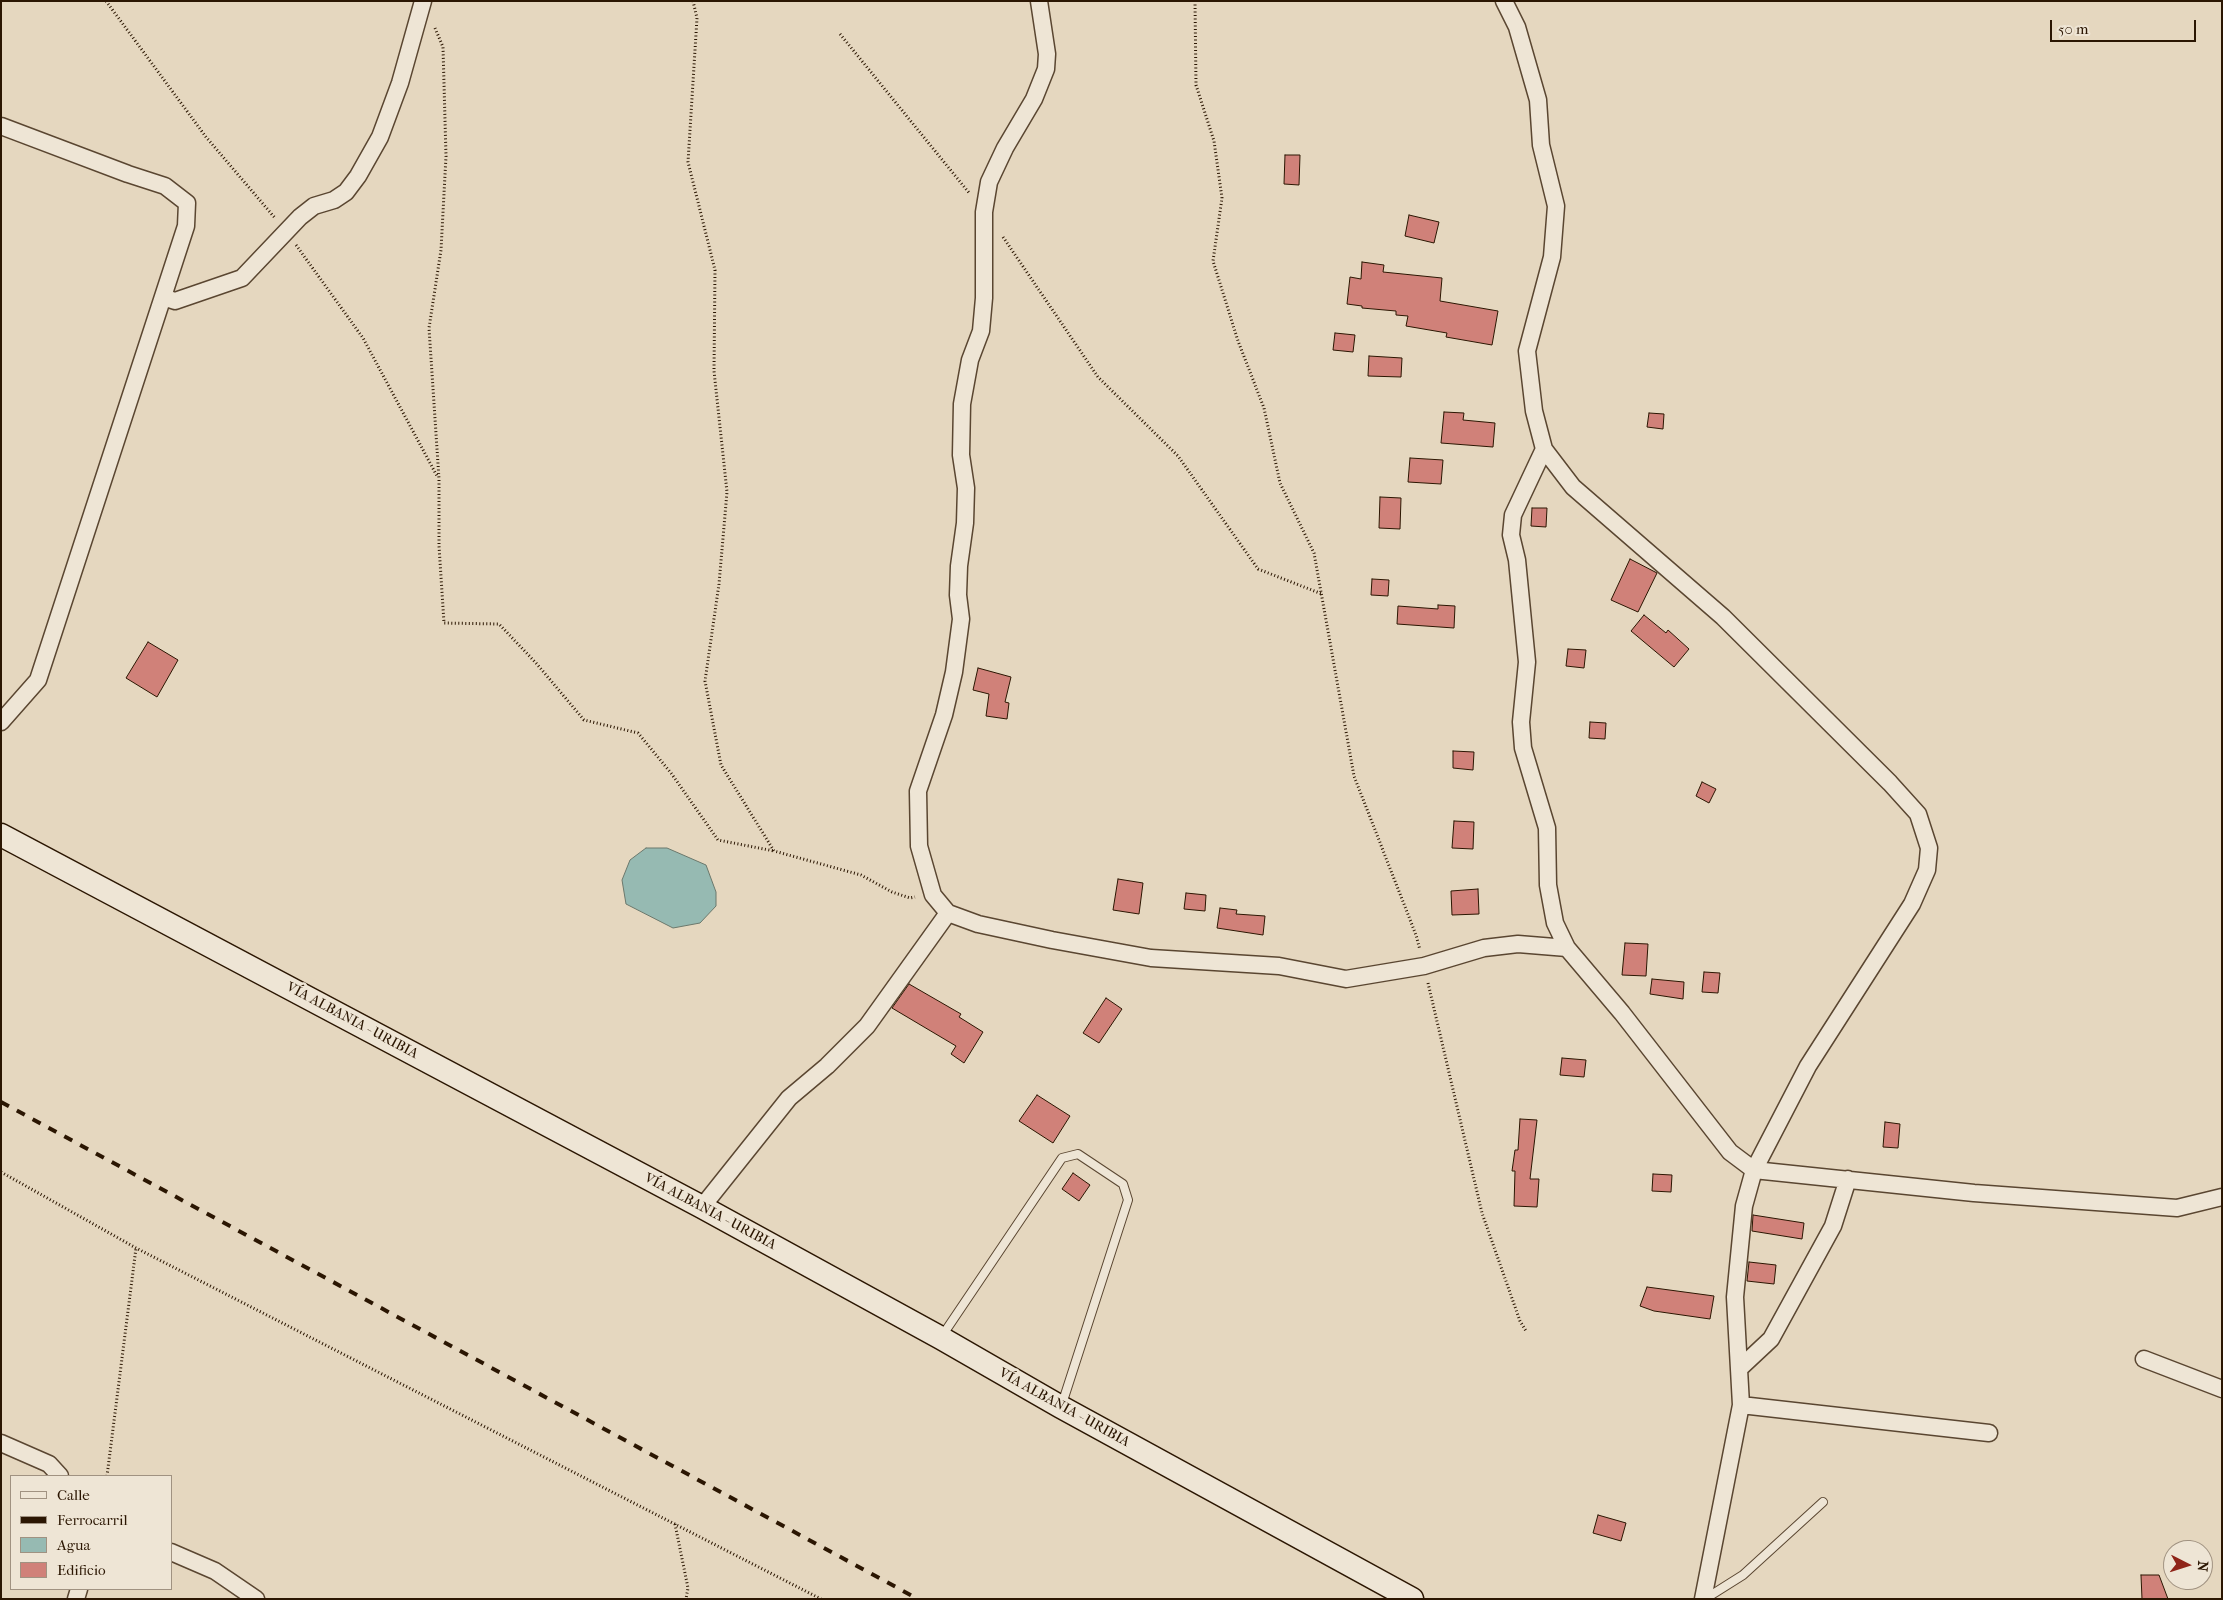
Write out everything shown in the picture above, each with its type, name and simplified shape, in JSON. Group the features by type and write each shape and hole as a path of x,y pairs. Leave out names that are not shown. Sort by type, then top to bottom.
{"main road":[{"name":"VÍA ALBANIA - URIBIA","path":"1,835 702,1207 1412,1599"}],"street":[{"path":"163,297 175,301 242,278 300,217 314,206 334,200 346,192 358,176 380,137 400,83 423,1"},
{"path":"1039,1 1048,54 1046,68 1034,99 1005,148 989,182 984,212 984,298 981,331 970,360 962,404 962,455 966,488 965,523 958,566 958,595 961,619 954,672 946,706 918,791 918,846 933,895 948,913 978,924 1151,958 1280,966 1346,979 1424,966 1484,948 1518,944 1567,948"},
{"path":"1504,1 1517,26 1538,100 1541,145 1556,206 1552,257 1527,351 1534,410 1544,449 1573,487 1723,617 1890,783 1918,814 1929,848 1926,870 1912,904 1808,1066 1754,1170 1744,1206 1735,1297 1741,1405 1704,1599"},
{"path":"1,126 165,186 186,203 186,226 38,680 1,722"},
{"path":"1544,449 1513,515 1511,534 1517,560 1527,662 1521,722 1523,748 1547,828 1548,885 1555,923 1567,948 1622,1013 1730,1152 1754,1170 1974,1192 2177,1208 2222,1197"},
{"path":"702,1207 789,1098 827,1066 867,1026 948,913"},
{"path":"1740,1368 1771,1339 1833,1226 1848,1179"},
{"path":"2144,1359 2222,1389"},
{"path":"1741,1405 1989,1433"},
{"path":"1,1443 49,1464 59,1475"},
{"path":"172,1552 214,1571 256,1599"}],"lane":[{"path":"941,1338 1062,1158 1078,1154 1124,1184 1128,1200 1062,1407"},
{"path":"1704,1599 1743,1575 1823,1502"}],"path":[{"path":"693,1 697,18 688,162 715,270 714,371 728,492 719,584 705,682 721,765 774,851"},
{"path":"1195,1 1196,85 1214,141 1222,198 1213,261 1238,341 1264,408 1280,483 1314,553 1354,776 1416,934 1482,1214 1520,1321 1526,1331"},
{"path":"433,24 443,47 446,156 441,250 429,328 439,479 439,546 444,623 498,624 536,662 584,720 638,732 672,773 718,840 774,851 861,875 892,892 910,898 933,895"},
{"path":"840,34 984,212 1098,376 1178,456 1258,569 1322,594"},
{"path":"1,1172 136,1248 821,1599"},
{"path":"107,1475 136,1248"},
{"path":"675,1524 688,1588 686,1599"}],"water":[{"path":"646,848 667,848 706,865 716,892 716,906 700,923 673,928 626,904 622,880 630,860"}],"building":[{"path":"1285,155 1300,155 1299,185 1284,184"},
{"path":"1409,215 1439,222 1434,243 1405,236"},
{"path":"1362,262 1384,265 1383,272 1442,278 1440,301 1498,311 1492,345 1446,337 1447,333 1406,326 1408,316 1396,315 1396,311 1362,308 1362,306 1347,304 1350,277 1361,279"},
{"path":"1335,333 1355,335 1353,352 1333,350"},
{"path":"1369,356 1402,358 1401,377 1368,376"},
{"path":"1444,412 1464,413 1463,420 1495,423 1493,447 1441,443"},
{"path":"1649,413 1664,414 1663,429 1647,427"},
{"path":"1410,458 1443,460 1441,484 1408,482"},
{"path":"1380,497 1401,498 1400,529 1379,528"},
{"path":"1532,508 1547,508 1546,527 1531,526"},
{"path":"1630,559 1657,573 1638,612 1611,600"},
{"path":"1372,579 1389,580 1388,596 1371,595"},
{"path":"1438,605 1455,606 1454,628 1397,624 1398,606 1438,609"},
{"path":"1644,615 1666,633 1668,630 1689,649 1674,667 1631,631"},
{"path":"148,642 178,660 157,697 126,678"},
{"path":"1568,649 1586,650 1584,668 1566,666"},
{"path":"978,668 1011,677 1005,702 1009,703 1007,719 986,716 989,694 973,690"},
{"path":"1590,722 1606,723 1605,739 1589,738"},
{"path":"1453,751 1474,752 1473,770 1453,768"},
{"path":"1702,782 1716,789 1709,803 1696,796"},
{"path":"1454,821 1474,822 1473,849 1452,848"},
{"path":"1118,879 1143,883 1139,914 1113,910"},
{"path":"1478,889 1479,914 1452,915 1451,891"},
{"path":"1186,893 1206,895 1205,911 1184,909"},
{"path":"1220,908 1237,910 1236,914 1265,916 1263,935 1217,928"},
{"path":"1625,943 1648,944 1646,976 1622,975"},
{"path":"1704,972 1720,973 1718,993 1702,992"},
{"path":"1652,979 1684,982 1683,999 1650,994"},
{"path":"909,984 961,1014 959,1017 983,1032 964,1063 951,1054 956,1046 892,1008"},
{"path":"1106,998 1122,1009 1099,1043 1083,1033"},
{"path":"1562,1058 1586,1060 1584,1077 1560,1075"},
{"path":"1037,1095 1070,1116 1053,1143 1019,1121"},
{"path":"1520,1119 1537,1120 1530,1179 1539,1179 1537,1207 1514,1206 1515,1171 1512,1171 1515,1150 1518,1150"},
{"path":"1885,1122 1900,1124 1898,1148 1883,1147"},
{"path":"1073,1173 1090,1185 1079,1201 1062,1189"},
{"path":"1653,1174 1672,1175 1671,1192 1652,1191"},
{"path":"1753,1215 1804,1223 1802,1239 1752,1231"},
{"path":"1749,1262 1776,1265 1774,1284 1747,1281"},
{"path":"1647,1287 1714,1296 1710,1319 1654,1311 1640,1306"},
{"path":"1598,1515 1626,1523 1621,1541 1593,1533"},
{"path":"2141,1575 2159,1575 2163,1590 2168,1599 2142,1599"}],"railway":[{"path":"1,1102 918,1599"}]}
